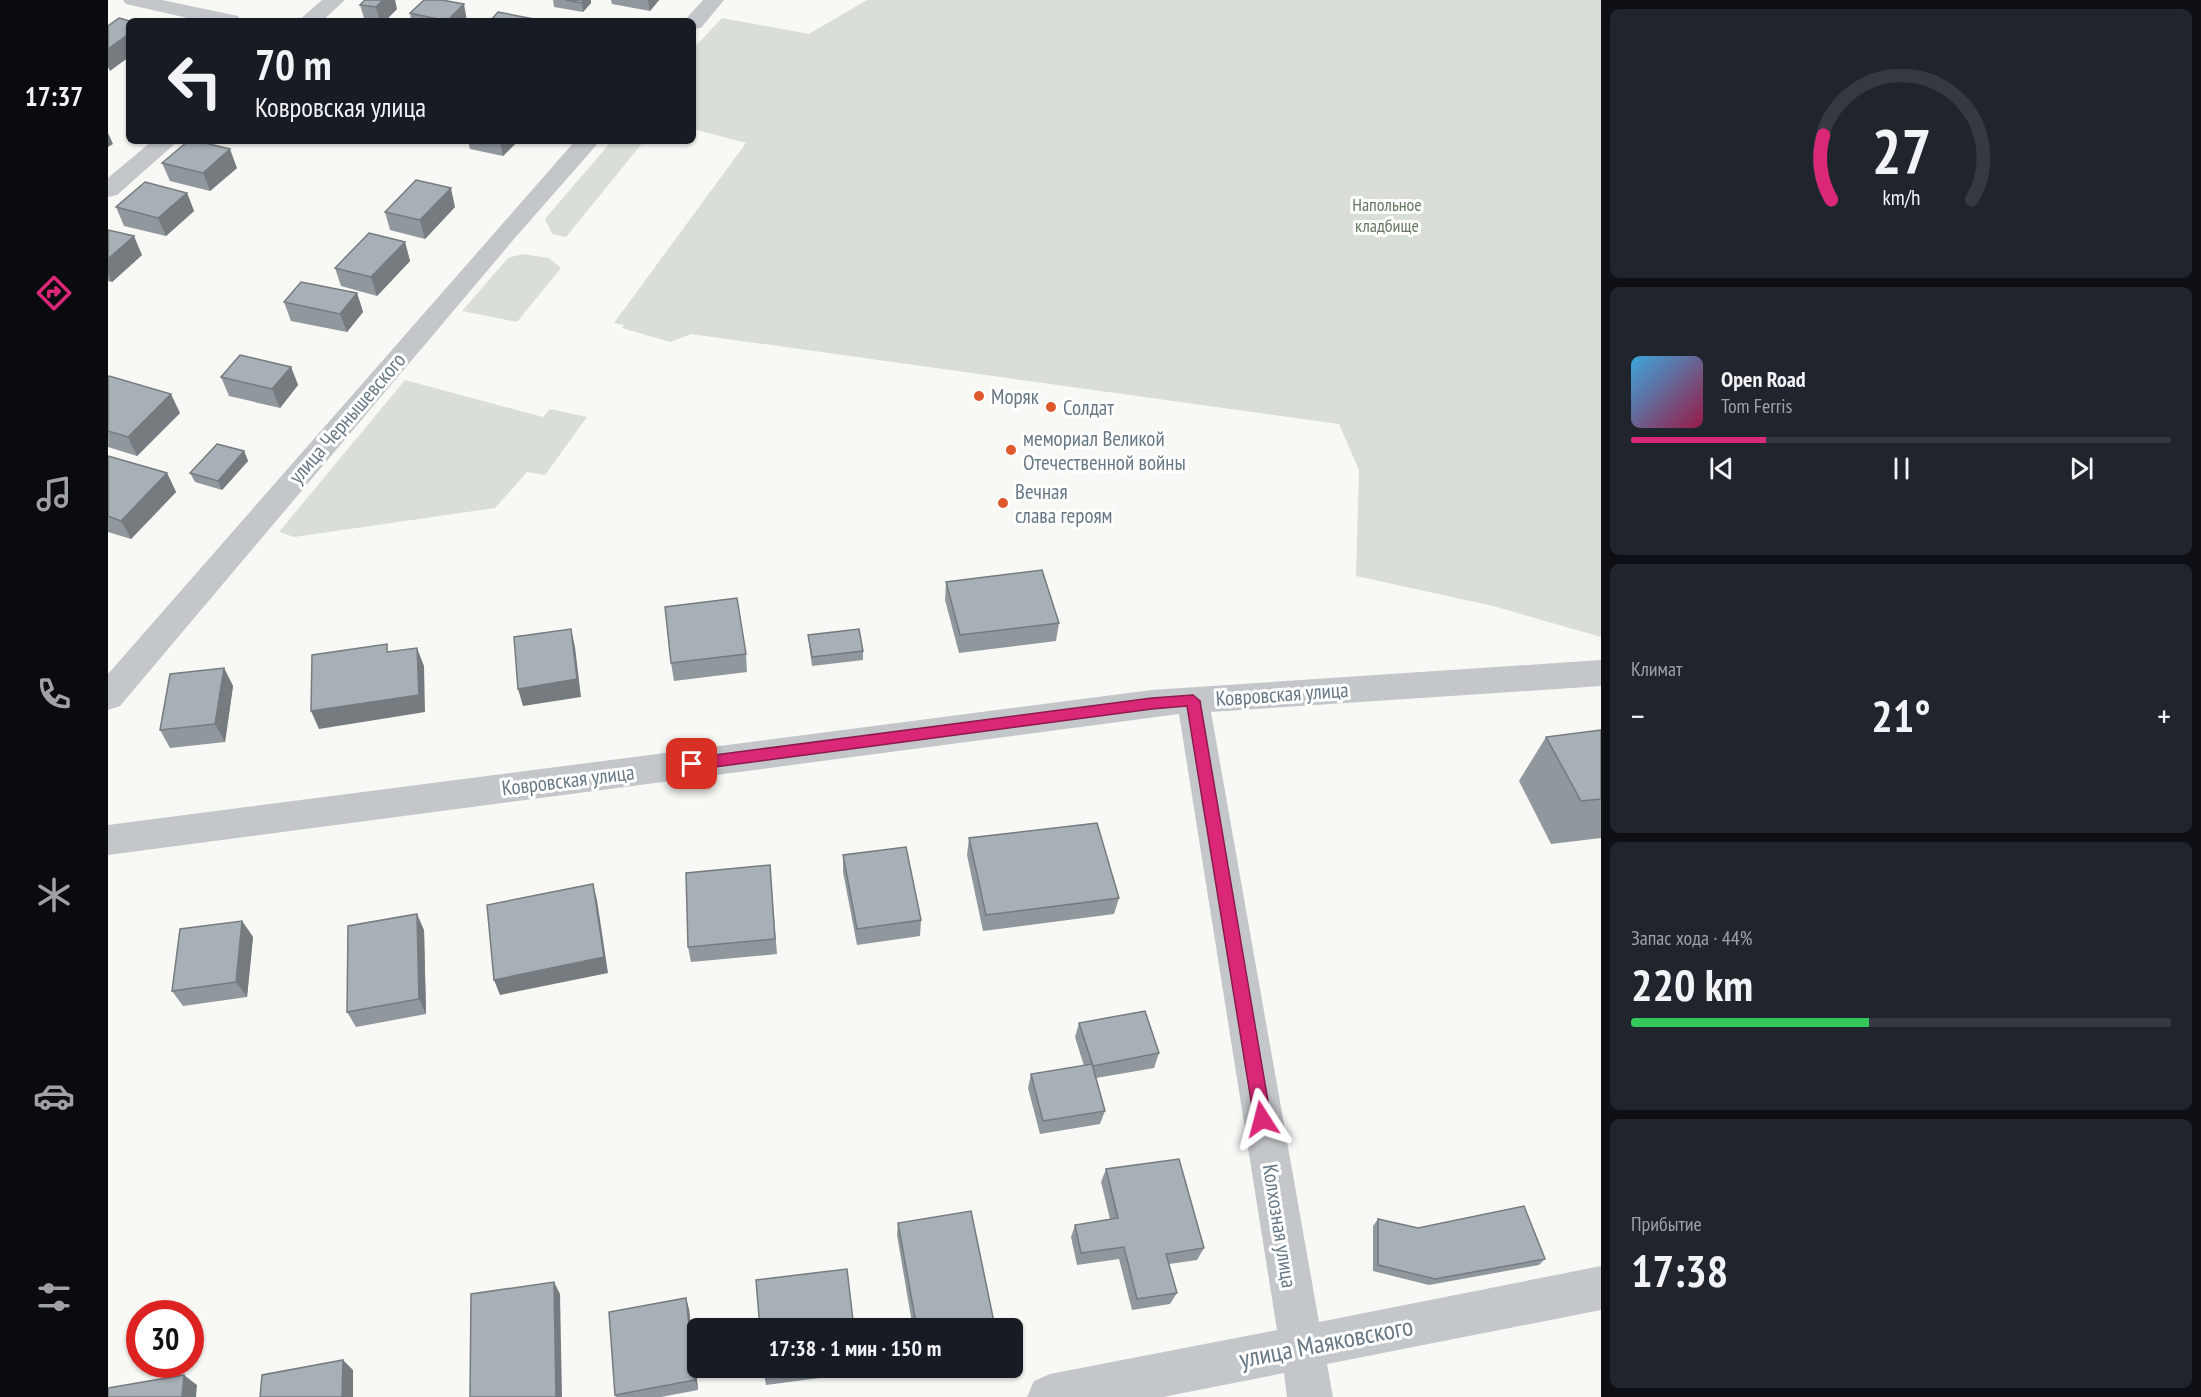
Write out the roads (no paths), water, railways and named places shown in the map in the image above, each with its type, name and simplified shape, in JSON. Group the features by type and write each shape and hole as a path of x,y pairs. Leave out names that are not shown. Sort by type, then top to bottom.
{"street":[{"path":"133,0 216,18"},
{"path":"313,18 335,0"},
{"path":"696,20 714,0"},
{"path":"108,190 162,144"},
{"name":"улица Чернышевского","path":"108,697 505,234 585,144"},
{"name":"Ковровская улица","path":"108,840 1140,705 1601,672"},
{"name":"Колхозная улица","path":"1193,701 1310,1397"},
{"name":"улица Маяковского","path":"1050,1397 1601,1288"}],"place":[{"name":"Моряк","path":"979,396"},
{"name":"Солдат","path":"1051,407"},
{"name":"мемориал Великой Отечественной войны","path":"1011,450"},
{"name":"Вечная слава героям","path":"1003,503"}],"park label":[{"name":"Напольное кладбище","path":"1387,214"}]}
